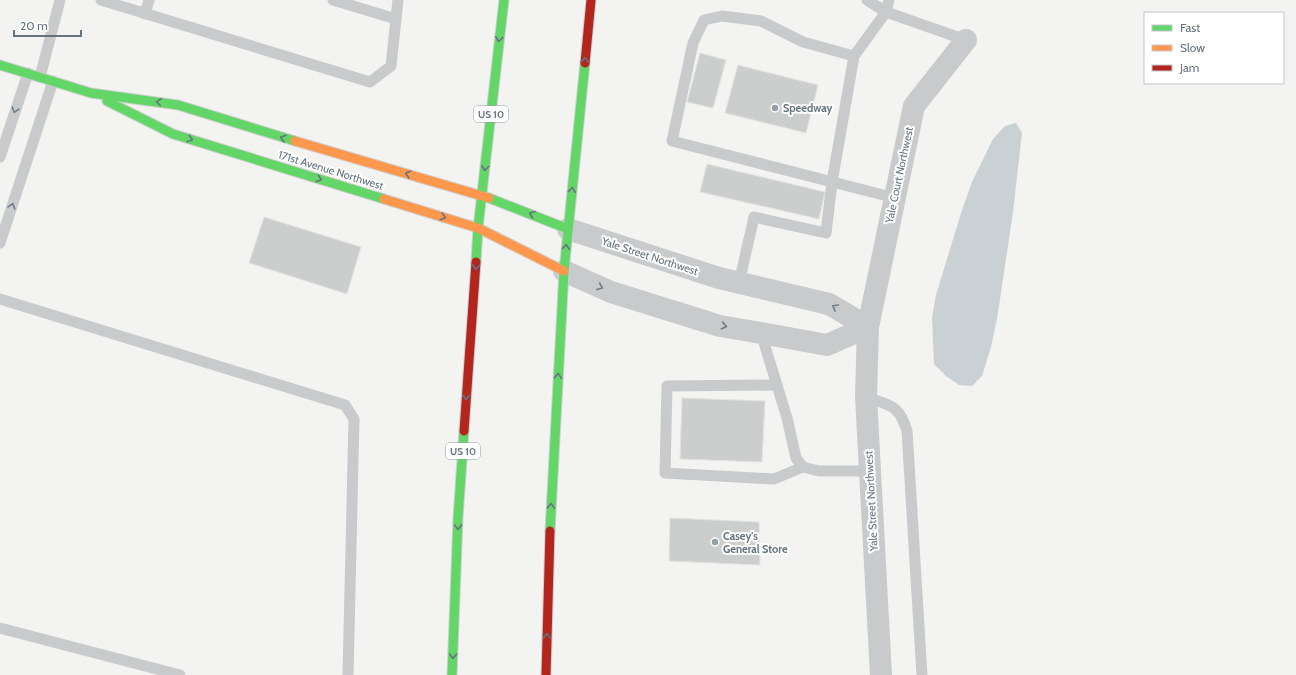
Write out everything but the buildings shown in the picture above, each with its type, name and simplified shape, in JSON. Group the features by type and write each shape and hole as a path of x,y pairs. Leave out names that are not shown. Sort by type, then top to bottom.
{"main road":[{"name":"US 10","path":"452,675 458,518 478,228 504,0"},
{"path":"546,675 550,528 564,272 591,0"},
{"name":"171st Avenue Northwest","path":"0,65 91,93 173,134 478,228 564,272"},
{"name":"171st Avenue Northwest","path":"91,93 178,105 320,149 481,195 568,228"}],"street":[{"name":"Yale Court Northwest","path":"868,327 914,106 966,40"},
{"name":"Yale Street Northwest","path":"568,228 719,278 829,304 868,327 866,396 881,675"},
{"path":"564,272 611,292 720,326 827,345 868,327"}],"lane":[{"path":"40,77 60,0"},
{"path":"101,0 370,82 391,66 398,0"},
{"path":"145,14 150,0"},
{"path":"333,0 396,19"},
{"path":"867,0 886,12 966,40"},
{"path":"738,283 754,217 826,233 832,182 854,56 886,12 889,0"},
{"path":"854,56 803,42 761,21 722,16 704,20 693,43 672,141 895,198"},
{"path":"0,157 28,73"},
{"path":"0,243 53,81"},
{"path":"0,299 345,405 354,419 348,675"},
{"path":"761,333 794,441 796,458 802,467"},
{"path":"777,385 667,386 665,473 774,479 802,467 819,471 870,471"},
{"path":"866,396 894,407 903,417 907,431 922,675"},
{"path":"0,628 180,675"}],"shaded area":[{"path":"1016,123 1022,133 1013,212 997,319 991,347 982,376 972,386 959,385 946,376 934,364 932,318 936,295 972,182 993,139 1005,126"}],"traffic: fast":[{"path":"476,262 478,228 504,0"},
{"path":"550,531 564,271 585,63"},
{"path":"0,65 91,93 178,105 295,141"},
{"path":"107,101 173,134 384,199"},
{"path":"489,198 568,229"},
{"path":"452,675 458,518 464,431"}],"traffic: slow":[{"path":"295,141 489,198"},
{"path":"384,199 478,228 564,271"}],"traffic: jam":[{"path":"585,63 591,0"},
{"path":"464,431 476,262"},
{"path":"546,675 550,531"}],"place":[{"name":"Speedway","path":"775,108"},
{"name":"Casey's General Store","path":"715,542"}]}
